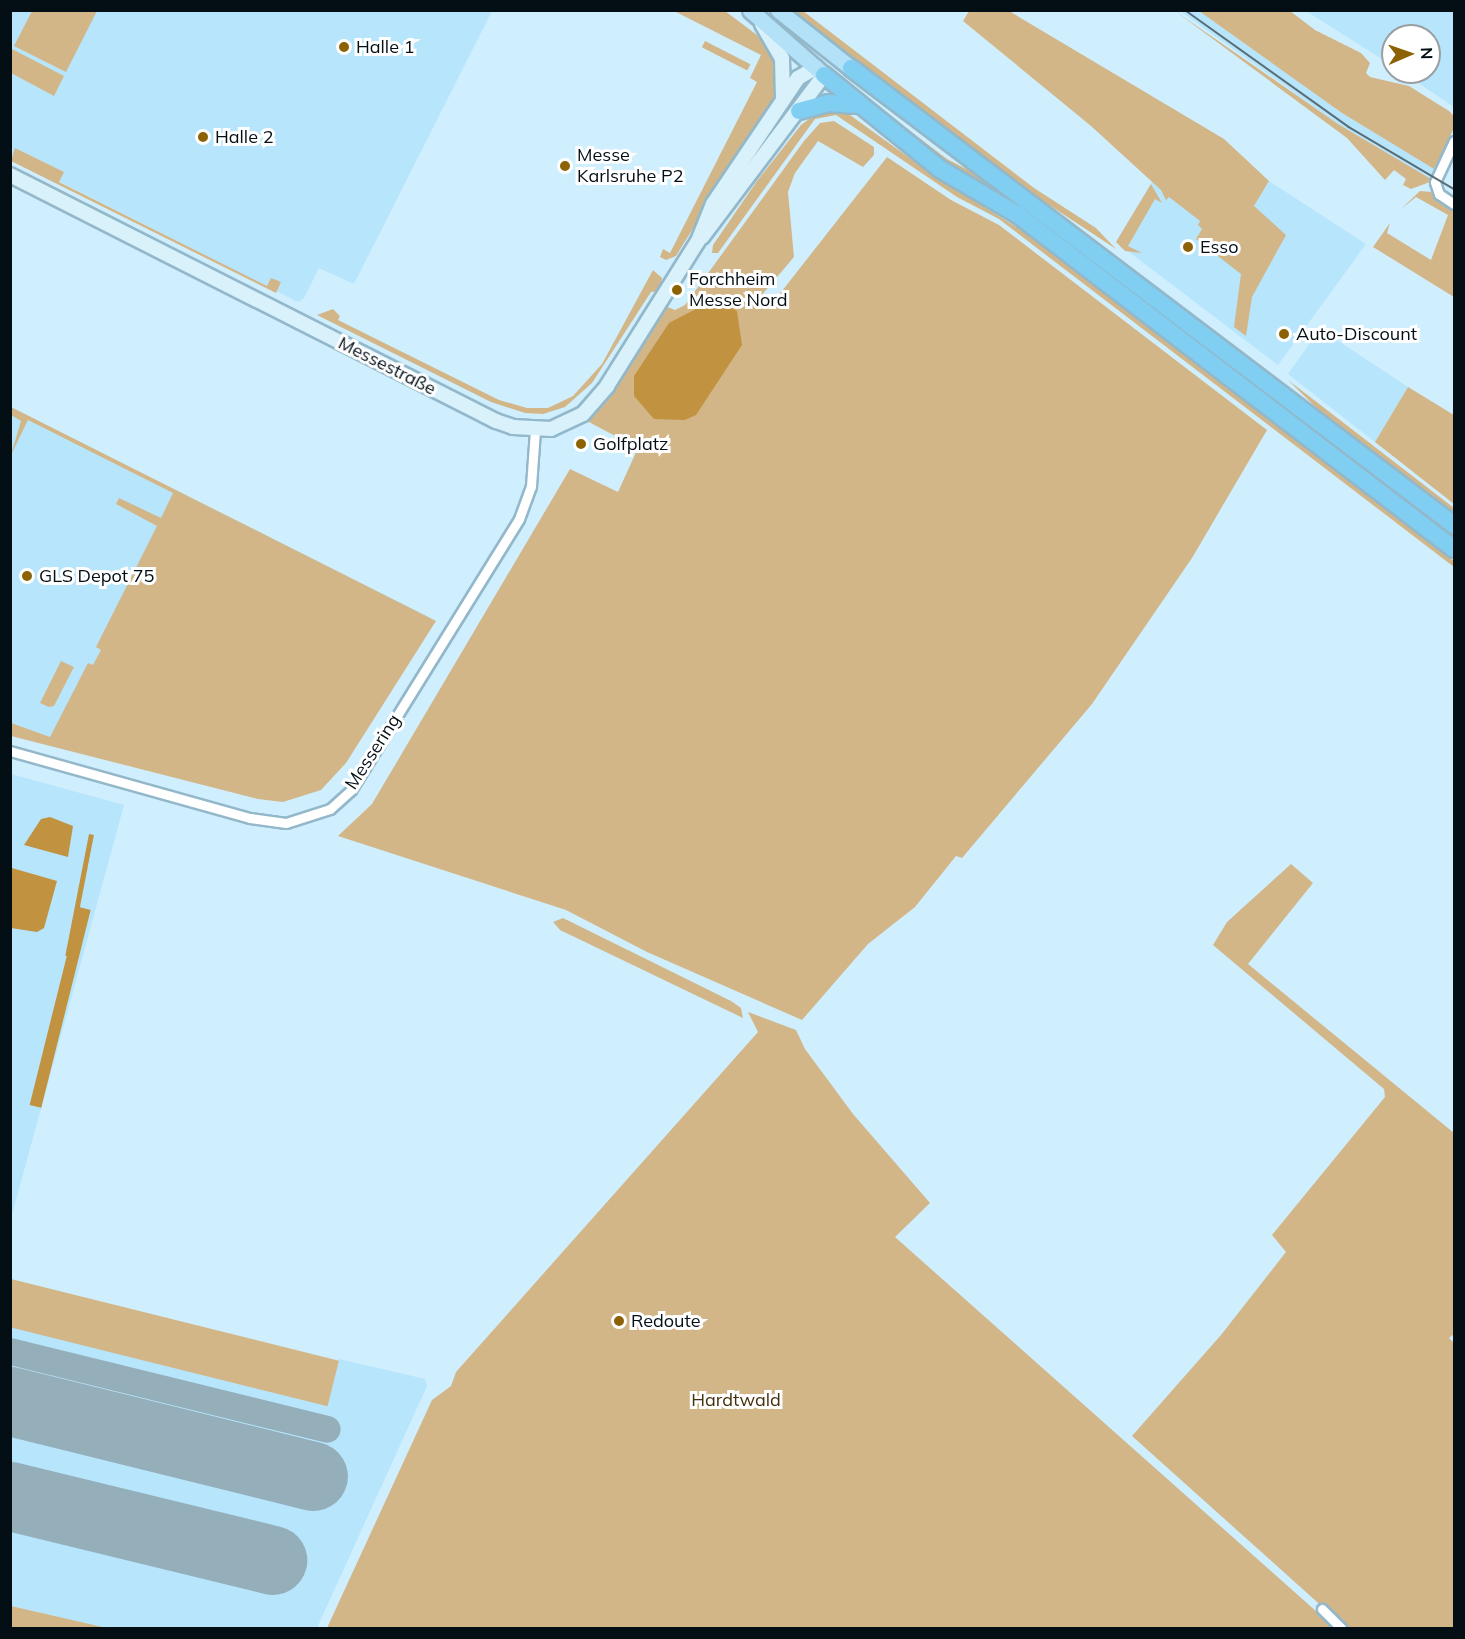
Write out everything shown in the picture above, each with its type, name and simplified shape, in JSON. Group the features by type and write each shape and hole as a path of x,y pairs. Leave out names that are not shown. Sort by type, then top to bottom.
{"highway":[{"path":"851,68 1455,525"},
{"path":"822,69 857,105 940,169 1018,215 1455,549"},
{"path":"799,111 828,103 857,105"}],"main road":[{"path":"778,10 851,68"},
{"path":"753,13 822,69 851,68"},
{"path":"815,40 822,69"}],"street":[{"path":"753,13 782,58 783,99"},
{"name":"Messestraße","path":"10,175 496,421 535,430 571,422 594,404 698,241 713,204 783,99 798,78 822,69"},
{"name":"Messestraße","path":"698,241 716,223 799,111 822,69"},
{"path":"1455,141 1445,160 1436,187 1455,204"},
{"name":"Messering","path":"10,751 250,818 293,822 330,809 351,790 519,519 531,486 535,430"},
{"path":"1322,1609 1341,1629"}],"shaded area":[{"path":"10,11 492,11 354,284 319,268 304,298 298,302 11,157"},
{"path":"1180,11 1199,11 1342,113 1434,169 1431,179 1338,124"},
{"path":"1306,11 1454,11 1454,107 1420,84 1441,84 1441,24 1381,24 1381,58"},
{"path":"1269,181 1366,244 1278,365 1116,242 1152,182 1270,260 1275,251 1254,206"},
{"path":"715,299 737,311 742,345 696,415 685,420 654,419 634,396 634,376 669,323"},
{"path":"1320,329 1408,387 1375,442 1288,374"},
{"path":"10,407 429,617 322,786 11,734"},
{"path":"11,774 124,805 11,1218"},
{"path":"50,817 73,826 68,857 24,845 41,819"},
{"path":"89,834 94,835 70,957 65,956"},
{"path":"12,868 57,881 44,928 37,932 11,928"},
{"path":"79,907 91,910 41,1108 30,1105"},
{"path":"11,1326 325,1404 339,1359 425,1379 427,1386 317,1628 107,1628 11,1606"}],"green space":[{"path":"32,11 97,11 66,72 14,46"},
{"path":"674,11 725,11 761,38 777,61 778,91 676,256 666,260 660,257 663,249 670,253 757,82 750,78 761,55"},
{"path":"792,11 803,11 1034,188 1096,228 1116,249 1031,193"},
{"path":"969,11 1009,11 1224,139 1269,181 1254,206 1286,235 1252,297 1246,336 1234,327 1241,274 1196,239 1202,229 1198,225 1200,221 1169,197 1166,200 1161,190 1091,126 963,21"},
{"path":"1175,11 1338,124 1431,179 1430,182 1411,189 1403,185 1406,179 1394,170 1385,180 1347,138"},
{"path":"1199,11 1290,11 1315,30 1361,53 1370,63 1366,73 1370,77 1381,80 1381,84 1409,86 1449,111 1454,116 1454,128 1434,169 1342,113"},
{"path":"705,41 750,64 747,70 702,47"},
{"path":"12,49 64,76 54,96 11,73"},
{"path":"843,80 947,159 995,184 1454,532 1454,538 1037,219 943,160"},
{"path":"843,110 940,180 1026,233 1454,561 1454,567 999,219 957,197 836,115 815,119 718,253 712,253 713,245 757,181 801,125 820,111"},
{"path":"834,121 874,147 874,155 863,167 818,141 795,173 788,192 794,257 761,296 771,305 887,157 951,200 999,225 1267,430 1192,558 1092,704 962,858 956,856 915,907 868,944 802,1020 647,952 566,910 338,836 372,804 570,469 618,492 638,448 585,420 603,401 665,306 675,310 685,305 804,141 820,123"},
{"path":"15,148 64,172 59,182 267,286 271,278 281,282 276,293 11,161"},
{"path":"1151,184 1162,203 1155,199 1128,246 1142,253 1125,251 1116,242"},
{"path":"1420,191 1432,192 1454,209 1454,297 1373,247 1390,223 1387,233 1431,260 1448,215 1416,197 1401,209"},
{"path":"653,270 662,278 660,291 651,292 592,383 565,407 543,414 525,413 491,402 317,315 333,309 340,316 338,320 499,400 527,408 548,408 573,396 602,364"},
{"path":"1288,380 1454,508 1454,517 1332,423"},
{"path":"1408,387 1454,415 1454,504 1375,442"},
{"path":"11,407 436,621 346,763 321,790 283,802 258,799 11,736 11,723 50,737 88,663 93,665 101,650 96,647 157,526 116,504 119,498 161,518 173,493 28,420 11,455 21,421 11,415"},
{"path":"61,661 74,667 54,706 49,707 40,703"},
{"path":"1291,864 1313,883 1248,964 1454,1133 1454,1334 1449,1338 1454,1343 1454,1628 1346,1628 1132,1436 1221,1335 1286,1252 1272,1235 1385,1097 1384,1089 1213,945 1227,922"},
{"path":"563,918 731,1001 741,1008 743,1018 560,930 553,922"},
{"name":"Hardtwald","path":"748,1012 796,1030 805,1049 853,1114 930,1203 895,1237 1335,1628 327,1628 432,1400 451,1386 456,1372 758,1032"},
{"path":"11,1279 339,1361 328,1406 10,1327"},
{"path":"11,1606 107,1628 11,1628"}],"taxiway":[{"path":"10,1351 327,1429"}],"runway":[{"path":"10,1401 313,1476"},
{"path":"10,1496 272,1560"}],"tram line":[{"path":"1185,10 1349,127 1454,189"}],"place":[{"name":"Halle 1","path":"344,47"},
{"name":"Halle 2","path":"203,137"},
{"name":"Messe Karlsruhe P2","path":"565,166"},
{"name":"Esso","path":"1188,247"},
{"name":"Forchheim Messe Nord","path":"677,290"},
{"name":"Auto-Discount","path":"1284,334"},
{"name":"Golfplatz","path":"581,444"},
{"name":"GLS Depot 75","path":"27,576"},
{"name":"Redoute","path":"619,1321"}]}
